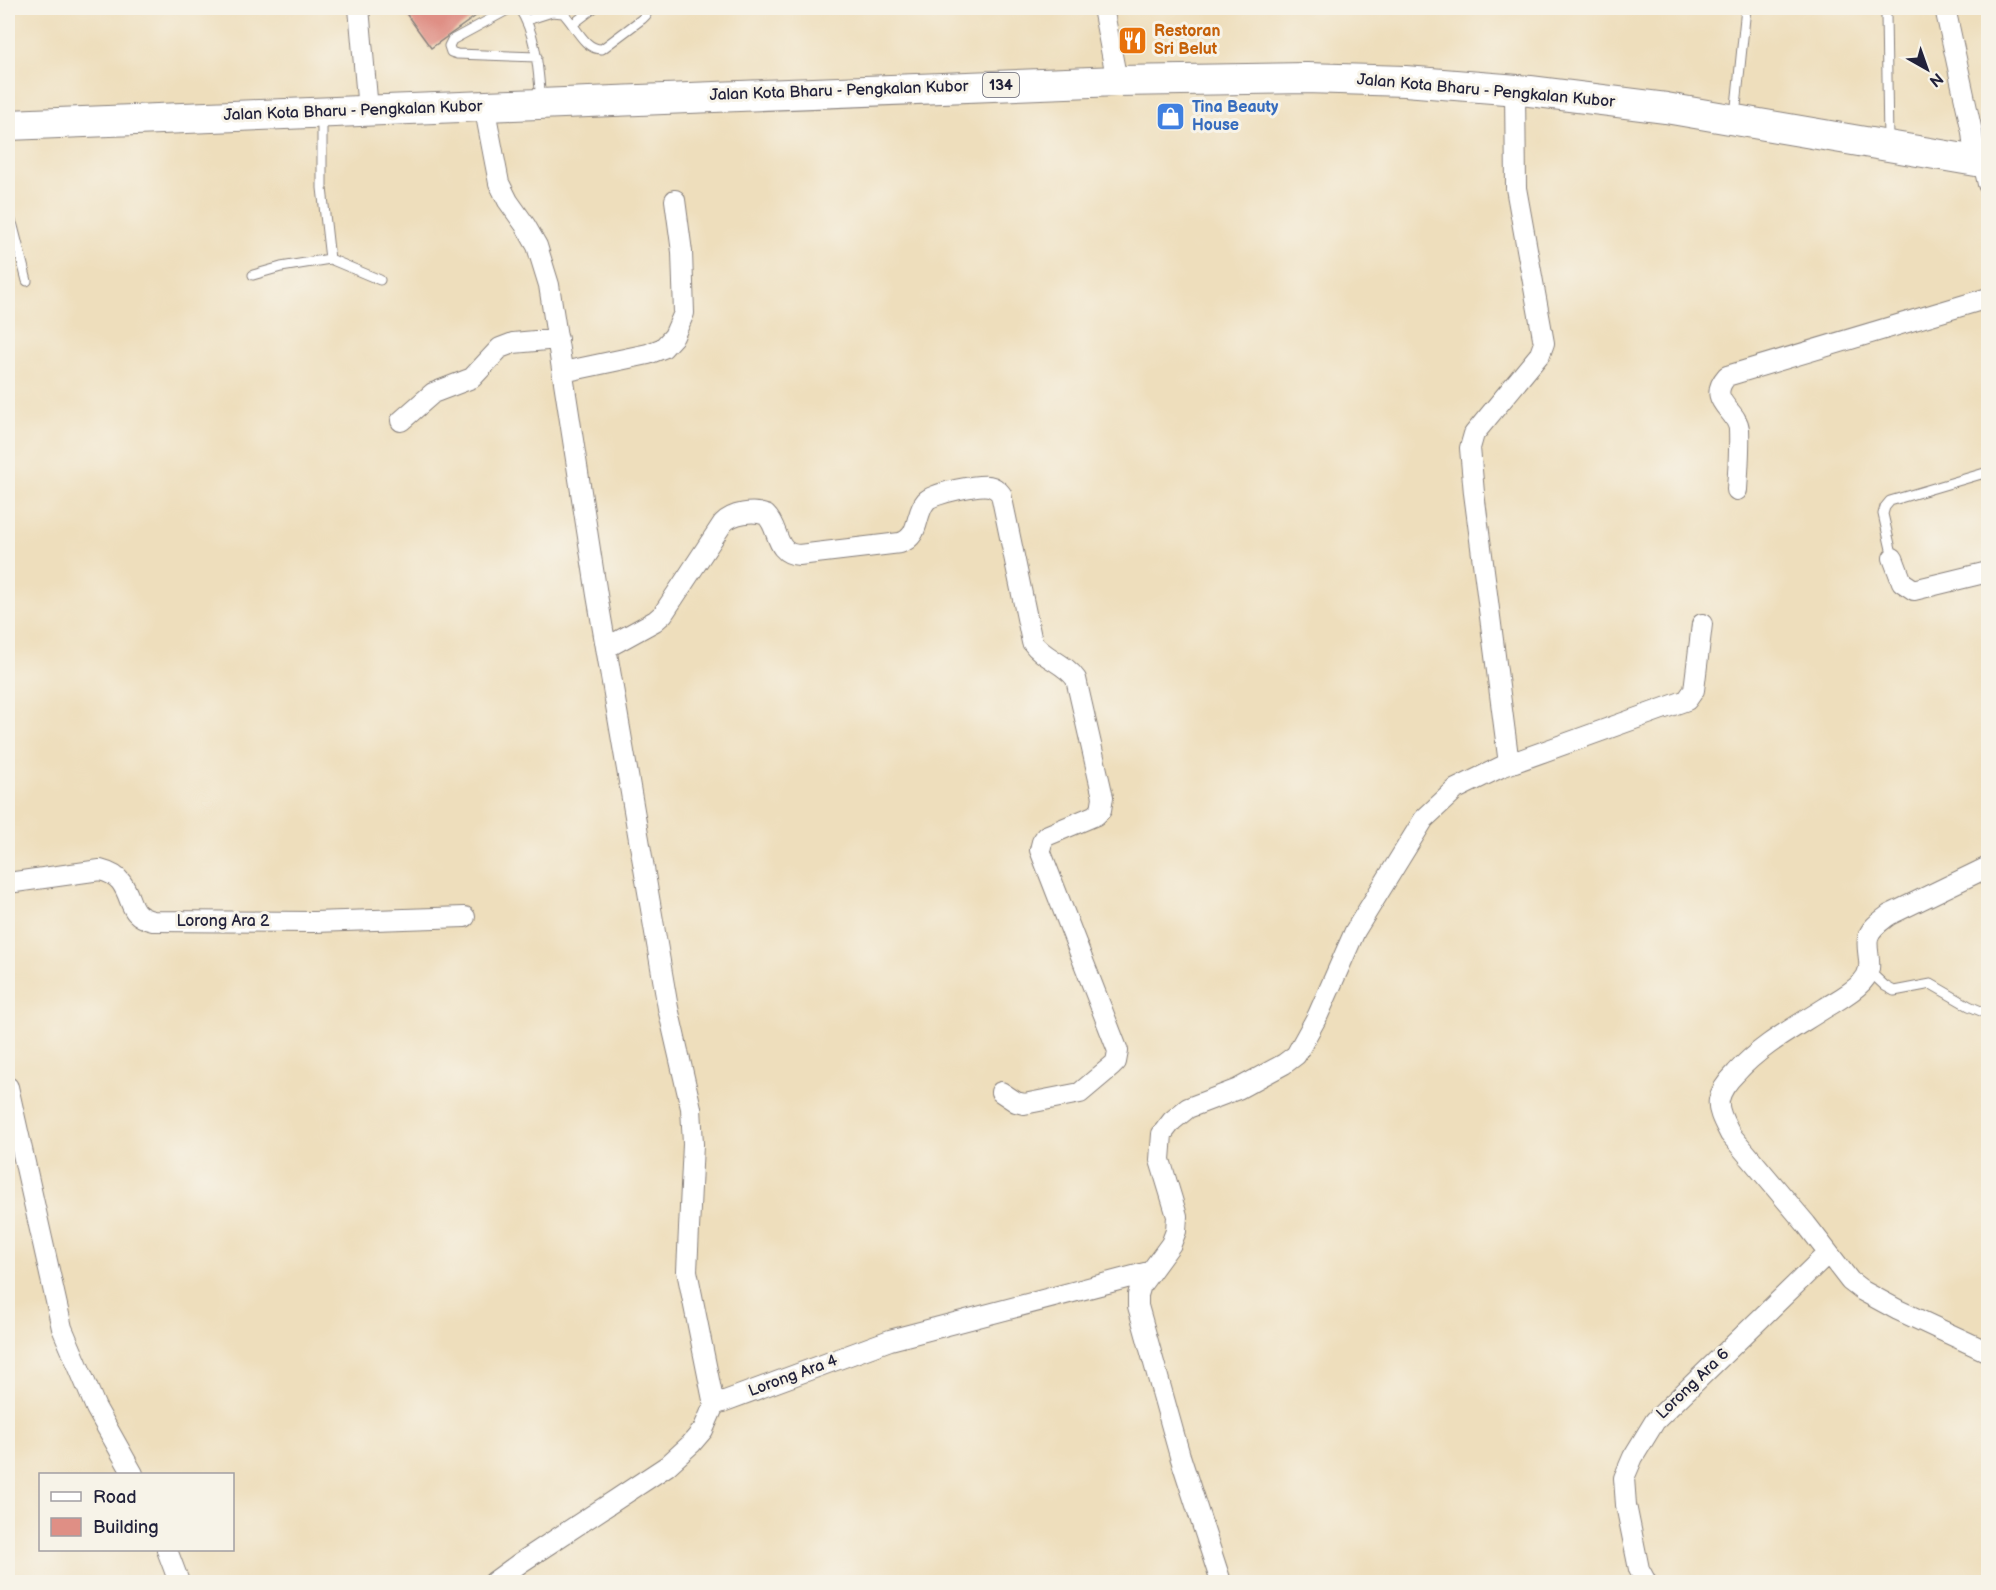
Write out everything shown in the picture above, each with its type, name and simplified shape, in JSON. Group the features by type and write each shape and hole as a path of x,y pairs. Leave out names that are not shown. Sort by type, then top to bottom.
{"main road":[{"name":"Jalan Kota Bharu - Pengkalan Kubor","path":"8,125 1117,81 1306,78 1405,81 1515,90 1666,108 1888,147 1984,167"}],"street":[{"path":"359,8 368,110"},
{"path":"1103,8 1117,81"},
{"path":"1945,8 1972,132 1984,167"},
{"path":"1509,764 1470,448 1474,434 1540,354 1544,343 1516,189 1515,90"},
{"path":"484,105 499,183 537,246 549,285 606,648 668,1008 687,1080 693,1144 687,1271 714,1405 703,1430 692,1444 667,1466 494,1582"},
{"path":"562,372 648,354 663,348 674,336 684,312 682,252 675,200"},
{"path":"1737,490 1738,424 1723,404 1720,395 1722,381 1727,376 1989,298"},
{"path":"401,421 433,393 472,378 500,348 520,342 558,339"},
{"path":"606,648 663,615 699,558 723,523 730,517 753,513 766,515 774,526 781,547 792,555 799,555 900,543 914,534 924,504 932,496 982,486 996,489 1001,494 1032,642 1076,679 1103,797 1101,810 1096,815 1046,836 1040,850 1118,1051 1118,1057 1112,1066 1080,1093 1024,1104 1016,1102 1001,1092"},
{"path":"1893,558 1902,582 1914,590 1989,572"},
{"path":"1221,1582 1180,1456 1138,1306 1141,1285 1171,1244 1176,1231 1177,1216 1160,1160 1162,1134 1172,1121 1188,1108 1238,1089 1296,1055 1318,1015 1355,932 1424,819 1456,789 1509,764 1687,700 1694,690 1702,624"},
{"path":"1989,867 1877,923 1868,939 1869,971 1864,980 1851,992 1765,1046 1726,1084 1719,1100 1722,1117 1730,1134 1850,1281 1863,1291 1898,1310 1989,1352"},
{"name":"Lorong Ara 2","path":"8,883 100,870 112,874 121,881 133,909 143,919 153,921 314,922 465,917"},
{"path":"8,1088 62,1328 96,1408 132,1473"},
{"name":"Lorong Ara 6","path":"1646,1582 1639,1569 1626,1505 1624,1478 1633,1457 1655,1421 1828,1252"},
{"name":"Lorong Ara 4","path":"714,1405 890,1340 1149,1272"},
{"path":"167,1551 179,1582"}],"lane":[{"path":"511,8 452,40 449,46 451,52 537,57"},
{"path":"519,8 527,20 537,57 541,103"},
{"path":"573,24 594,8"},
{"path":"527,20 558,11 563,13 592,47 602,49 642,19 647,8"},
{"path":"1734,120 1746,8"},
{"path":"1883,8 1886,15 1888,147"},
{"path":"322,112 322,188 330,259"},
{"path":"8,214 27,281"},
{"path":"253,275 281,267 330,259 380,280"},
{"path":"1893,558 1883,514 1890,501 1989,472"},
{"path":"1869,971 1894,991 1931,984 1969,1006 1989,1014"}],"building":[{"path":"417,8 487,8 431,48 407,15"}],"place":[{"name":"Restoran Sri Belut","path":"1133,40"},
{"name":"Tina Beauty House","path":"1171,116"}]}
